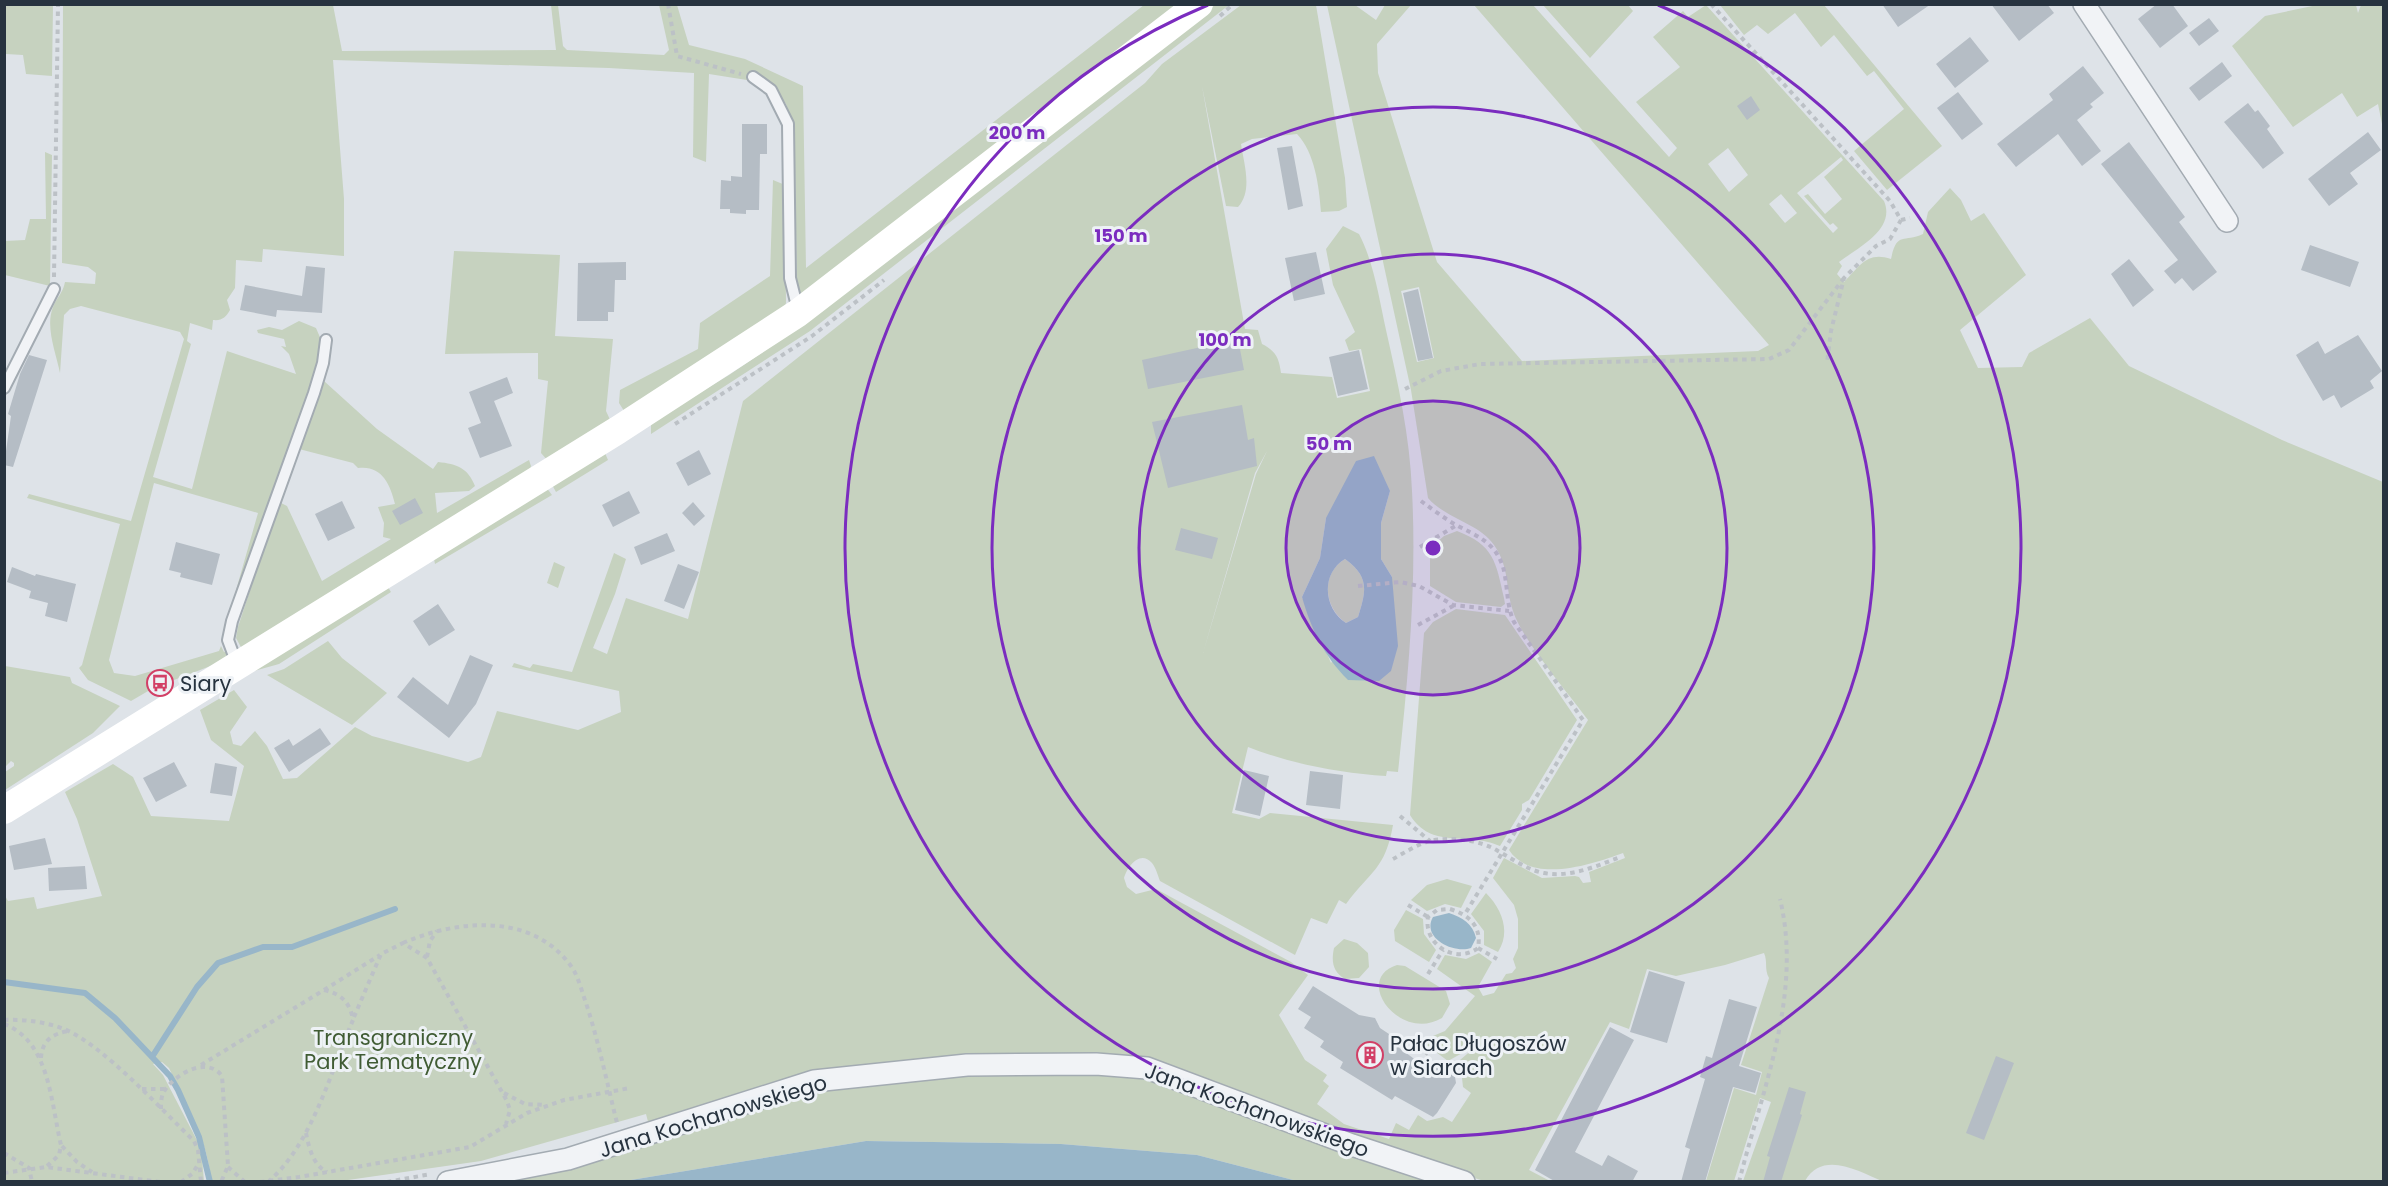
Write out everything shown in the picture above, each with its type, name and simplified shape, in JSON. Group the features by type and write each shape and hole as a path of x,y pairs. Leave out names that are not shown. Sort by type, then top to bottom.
{"main road":[{"path":"4,810 618,430 798,314 1199,4"}],"street":[{"path":"2084,4 2227,221"},
{"name":"Jana Kochanowskiego","path":"448,1182 568,1160 814,1081 967,1065 1096,1064 1147,1068 1352,1145 1464,1182"}],"lane":[{"path":"753,77 771,90 788,124 790,278 798,314"},
{"path":"4,388 54,289"},
{"path":"237,664 228,640 232,621 314,393 323,363 326,340"}],"path":[{"path":"54,289 58,4"},
{"path":"669,4 677,56 753,77"},
{"path":"1712,4 1890,201 1901,220"},
{"path":"1405,390 1441,371 1480,364 1769,359 1790,350 1844,278 1876,246 1890,238 1901,220 1910,218"},
{"path":"1827,363 1831,331 1844,278"},
{"path":"1421,501 1457,525 1479,535 1492,546 1502,565 1509,611 1521,634 1583,720 1465,914"},
{"path":"1420,547 1457,525"},
{"path":"1358,586 1400,582 1419,586 1453,605 1509,611"},
{"path":"1418,625 1453,605"},
{"path":"1400,816 1430,841"},
{"path":"1392,859 1430,841 1477,842 1532,870 1546,874 1572,873 1620,857"},
{"path":"1739,1182 1783,1009 1787,943 1780,899"},
{"path":"1408,905 1428,916"},
{"path":"1450,909 1465,914 1475,925 1480,936 1478,948 1470,954 1463,955 1443,950 1431,939 1426,928 1428,916 1437,910 1450,909"},
{"path":"140,1089 165,1089 176,1080 381,954 403,943 437,931 465,925 501,927 530,934 555,948 577,977 598,1040 617,1125"},
{"path":"427,957 430,941 437,931"},
{"path":"403,943 427,957 502,1092 510,1110 506,1125"},
{"path":"1478,948 1497,959"},
{"path":"1428,974 1443,950"},
{"path":"269,1181 292,1156 305,1132 381,954"},
{"path":"324,990 341,996 347,1002 353,1020"},
{"path":"4,1022 29,1021 68,1031 91,1046 194,1141 201,1182"},
{"path":"4,1022 26,1036 40,1059 61,1145 77,1162 94,1173"},
{"path":"40,1059 46,1041 56,1034 68,1031"},
{"path":"1418,1048 1428,1054"},
{"path":"201,1065 212,1066 222,1076 228,1166 222,1182"},
{"path":"260,1182 471,1147 486,1140 527,1113 551,1104 630,1088"},
{"path":"161,1109 165,1089"},
{"path":"502,1092 525,1104 551,1104"},
{"path":"305,1132 315,1160 320,1168 329,1172"},
{"path":"46,1167 58,1155 61,1145"},
{"path":"4,1153 29,1168 32,1182"},
{"path":"181,1182 192,1174 199,1163"},
{"path":"228,1166 245,1182"},
{"path":"4,1173 46,1167 160,1182"}],"green space":[{"path":"5,4 53,5 52,76 26,74 23,55 6,54 5,58"},
{"path":"2322,4 2356,5 2358,13 2361,5 2383,5 2383,129 2378,104 2357,117 2342,93 2293,127 2232,46 2265,16"},
{"path":"63,5 333,5 342,51 556,50 551,5 558,5 563,46 567,50 664,55 669,50 659,5 677,5 689,45 745,59 803,86 806,268 1144,5 1179,5 803,298 797,290 795,165 791,120 786,104 771,84 709,74 706,162 693,157 694,73 609,68 333,60 344,199 344,256 263,249 262,262 236,260 235,288 227,300 230,310 227,315 213,320 212,330 190,323 187,341 191,344 153,477 192,489 227,351 296,374 289,354 281,346 286,347 284,339 258,333 257,330 269,327 282,330 299,321 316,328 322,342 317,370 225,629 258,513 154,483 109,660 114,673 135,676 219,651 221,646 224,652 227,651 226,660 174,680 172,677 168,679 165,675 152,682 155,687 131,701 88,680 79,668 82,665 120,524 27,498 29,494 131,521 184,339 180,332 81,306 70,309 64,315 60,373 50,323 53,307 65,282 95,284 96,273 88,267 62,263"},
{"path":"1215,5 1229,5 810,331 651,434 651,422 729,375 804,324"},
{"name":"Transgraniczny Park Tematyczny","path":"1241,5 1316,5 1345,178 1347,207 1339,211 1321,212 1312,160 1297,134 1252,139 1241,144 1246,177 1245,193 1238,207 1226,206 1202,86 1245,329 1258,330 1262,344 1271,349 1276,356 1281,373 1332,377 1337,398 1370,391 1361,349 1349,351 1345,340 1355,332 1333,285 1326,249 1343,226 1359,234 1376,281 1406,430 1411,471 1413,561 1408,667 1398,772 1387,771 1386,776 1333,770 1299,763 1248,747 1232,813 1259,819 1270,813 1393,825 1386,852 1376,869 1346,904 1339,900 1327,924 1311,918 1295,955 1160,881 1153,865 1147,859 1135,861 1124,878 1127,887 1136,894 1156,889 1291,962 1308,975 1279,1015 1305,1060 1327,1075 1323,1081 1329,1086 1317,1104 1344,1124 1389,1139 1396,1123 1409,1130 1418,1115 1427,1121 1443,1117 1452,1122 1471,1093 1463,1087 1460,1060 1474,1048 1481,1033 1473,1047 1448,1061 1421,1041 1445,1031 1475,996 1437,969 1445,955 1466,959 1479,953 1492,962 1478,987 1483,996 1494,993 1506,974 1512,973 1516,968 1513,959 1518,948 1518,919 1514,905 1493,878 1504,858 1542,878 1575,876 1579,877 1583,883 1591,882 1589,872 1625,858 1623,853 1580,866 1547,869 1532,867 1519,861 1509,850 1588,720 1525,636 1513,611 1503,562 1494,545 1480,531 1444,511 1428,498 1411,390 1327,5 1355,5 1376,20 1385,5 1411,5 1377,44 1378,73 1437,262 1522,361 1758,351 1769,345 1474,5 1533,5 1669,157 1677,148 1636,102 1680,67 1653,37 1683,11 1688,17 1706,5 1884,201 1885,220 1880,229 1839,262 1842,266 1837,274 1844,282 1870,259 1883,257 1891,259 1898,241 1923,234 1928,212 1950,188 1961,200 1971,221 1984,213 2026,275 1960,330 1978,368 2022,367 2029,353 2090,318 2129,366 2282,440 2383,482 2383,1181 1884,1182 1852,1169 1831,1165 1812,1172 1805,1181 1743,1181 1771,1102 1760,1098 1734,1181 1706,1181 1734,1088 1756,1095 1762,1072 1741,1065 1769,978 1764,953 1676,976 1647,969 1629,1029 1610,1022 1529,1170 1550,1181 1484,1181 1147,1073 1322,1139 1350,1156 1444,1181 1297,1181 1197,1155 1061,1144 866,1141 625,1181 467,1181 652,1137 646,1114 481,1161 341,1181 211,1181 201,1137 169,1068 162,1062 153,1064 163,1075 201,1148 204,1181 5,1181 4,894 8,901 34,897 37,909 102,896 77,819 65,792 113,764 133,777 151,816 229,821 244,766 211,740 200,710 234,690 247,707 230,732 233,744 241,746 255,731 267,746 283,779 297,778 355,727 372,736 468,762 481,757 497,711 578,730 621,712 619,691 512,667 514,663 530,668 533,664 572,672 614,553 626,559 615,594 593,648 607,654 626,598 688,619 743,401 1145,83 1162,64","holes":["1728,148 1748,175 1729,192 1708,164","1841,157 1843,160 1824,177 1842,199 1825,214 1808,194 1804,196 1830,225 1833,223 1838,228 1833,233 1797,193","1781,194 1797,213 1785,223 1769,204","1419,287 1434,358 1417,362 1401,291","1267,451 1256,474 1203,653 1255,473","1390,491 1381,523 1381,559 1392,577 1331,663 1302,597 1320,558 1326,518"]},
{"path":"1543,5 1628,5 1633,11 1590,58"},
{"path":"1720,5 1824,5 1942,146 1887,190 1854,151 1904,109 1874,71 1867,76 1834,35 1821,47 1795,13 1768,34 1757,25 1744,35"},
{"path":"45,152 52,155 50,286 5,275 5,241 25,240 30,219 46,219"},
{"path":"773,180 785,185 786,303 783,313 626,414 619,403 620,390 698,349 700,323 770,276"},
{"path":"454,251 560,255 555,336 613,339 606,411 612,424 548,461 541,453 548,381 538,379 538,353 445,354"},
{"path":"324,381 377,429 433,469 438,462 445,463 461,468 469,475 475,486 469,491 435,493 437,513 529,460 531,466 529,474 242,649 236,638 238,627 279,502 287,506 322,581 391,539 383,537 384,523 378,507 395,504 383,477 373,469 358,468 353,463 299,449"},
{"path":"605,453 608,460 556,492 551,483"},
{"path":"546,487 552,495 435,564 434,559"},
{"path":"1457,531 1479,542 1491,556 1504,598 1505,604 1501,607 1456,602 1430,586 1430,548 1444,536"},
{"path":"1345,559 1359,572 1364,585 1358,617 1346,623 1333,609 1328,591 1332,573"},
{"path":"554,562 565,567 558,588 547,583"},
{"path":"386,584 391,592 279,664 250,672"},
{"path":"1456,609 1505,615 1577,720 1529,800 1522,804 1522,810 1500,846 1487,842 1439,836 1419,826 1410,815 1424,633 1433,622"},
{"path":"328,641 342,658 387,693 352,725 267,675 284,669"},
{"path":"5,666 70,677 72,683 120,706 93,733 5,790 5,772 14,766 14,763 11,761 5,767"},
{"path":"1447,879 1472,886 1461,908 1445,904 1427,911 1411,900 1427,885"},
{"path":"1486,893 1492,899 1503,921 1504,937 1498,952 1484,945 1484,931 1471,914"},
{"path":"1406,910 1423,919 1424,934 1436,950 1429,962 1395,941 1394,930"},
{"path":"1344,939 1357,943 1368,953 1369,967 1359,978 1345,979 1334,966 1334,948"},
{"path":"1397,965 1405,966 1446,991 1450,1004 1442,1018 1426,1023 1411,1022 1397,1016 1387,1006 1380,995 1379,983 1384,972"}],"water":[{"path":"1374,456 1390,491 1381,523 1381,559 1392,577 1398,646 1391,671 1379,681 1348,680 1319,642 1302,597 1320,558 1326,518 1356,461","holes":["1345,559 1362,578 1364,592 1358,617 1346,623 1339,617 1329,601 1329,582 1337,565"]},
{"path":"1449,913 1470,925 1476,938 1471,948 1456,949 1448,946 1441,943 1431,932 1430,925 1433,917"},
{"path":"866,1141 1061,1144 1197,1155 1297,1181 625,1181"}],"building":[{"path":"1882,4 1931,4 1898,27"},
{"path":"1991,4 2047,4 2054,13 2019,41"},
{"path":"2157,4 2172,4 2188,26 2160,48 2138,19"},
{"path":"2209,18 2219,31 2199,46 2189,33"},
{"path":"1970,37 1989,61 1955,88 1936,64"},
{"path":"2222,62 2232,76 2199,101 2189,88"},
{"path":"2083,66 2104,93 2090,104 2093,107 2077,120 2101,151 2082,166 2058,134 2016,167 1997,144 2053,100 2049,94"},
{"path":"1958,92 1983,124 1962,140 1937,108"},
{"path":"1751,96 1760,110 1747,120 1737,106"},
{"path":"2248,103 2255,112 2258,110 2270,126 2267,129 2284,153 2263,169 2224,122"},
{"path":"742,124 767,124 767,154 760,154 759,210 746,210 746,214 730,213 730,209 720,209 721,180 731,181 731,176 742,177"},
{"path":"2368,132 2381,150 2350,173 2358,184 2329,206 2308,179"},
{"path":"2129,142 2185,217 2179,222 2217,272 2193,291 2182,278 2175,284 2164,271 2178,260 2101,164"},
{"path":"1292,146 1303,206 1288,210 1277,148"},
{"path":"2310,245 2359,262 2350,287 2301,270"},
{"path":"1316,252 1325,294 1294,301 1285,258"},
{"path":"2129,259 2154,290 2133,307 2111,274"},
{"path":"626,262 626,280 615,280 614,312 608,312 608,321 577,321 578,263"},
{"path":"306,266 325,268 322,313 277,310 276,317 240,310 245,285 302,296"},
{"path":"1418,289 1433,358 1418,361 1403,293"},
{"path":"2358,335 2382,371 2370,381 2374,388 2341,408 2334,395 2323,401 2296,355 2318,341 2325,354"},
{"path":"1238,339 1244,370 1148,389 1142,360"},
{"path":"1359,350 1368,389 1338,396 1329,357"},
{"path":"29,355 47,360 13,467 4,465 11,416 8,414 20,374"},
{"path":"507,377 513,393 494,401 512,446 480,458 468,428 481,423 469,392"},
{"path":"1242,405 1248,440 1254,438 1257,466 1168,488 1152,422"},
{"path":"699,450 711,474 688,486 676,463"},
{"path":"629,491 640,513 613,527 602,505"},
{"path":"415,498 423,513 400,525 392,511"},
{"path":"342,501 355,528 328,541 315,514"},
{"path":"693,502 705,516 694,526 682,513"},
{"path":"1181,528 1218,538 1212,559 1175,550"},
{"path":"667,533 675,551 641,565 634,547"},
{"path":"176,542 220,554 212,585 180,577 181,573 169,570"},
{"path":"678,564 699,572 684,609 664,601"},
{"path":"12,567 35,576 36,574 76,584 67,622 45,616 48,603 29,598 31,591 7,582"},
{"path":"438,604 455,630 429,646 413,621"},
{"path":"470,655 493,665 476,704 449,738 397,697 413,677 448,705"},
{"path":"320,728 331,744 289,772 274,748 289,739 293,746"},
{"path":"174,762 187,786 156,802 143,778"},
{"path":"215,763 237,767 232,796 210,793"},
{"path":"1244,770 1269,776 1260,816 1235,810"},
{"path":"1310,771 1343,775 1340,809 1306,805"},
{"path":"45,838 52,864 14,870 9,846"},
{"path":"85,866 87,889 49,891 48,868"},
{"path":"1649,971 1685,982 1667,1043 1630,1032"},
{"name":"Pałac Długoszów w Siarach","path":"1313,986 1359,1015 1375,1018 1380,1028 1401,1042 1398,1047 1428,1069 1439,1067 1455,1077 1456,1083 1433,1117 1395,1096 1392,1100 1340,1068 1343,1062 1320,1047 1324,1041 1304,1028 1311,1017 1298,1009"},
{"path":"1729,999 1757,1007 1739,1066 1761,1073 1755,1093 1733,1087 1705,1182 1681,1182 1690,1149 1685,1147 1705,1079 1700,1077 1706,1056 1712,1058"},
{"path":"1610,1027 1634,1040 1575,1152 1602,1166 1608,1155 1638,1171 1632,1182 1556,1182 1535,1170"},
{"path":"1996,1056 2014,1063 1984,1140 1966,1133"},
{"path":"1789,1087 1806,1092 1800,1114 1802,1115 1781,1182 1763,1182 1770,1157 1767,1156"}],"waterway":[{"path":"152,1057 197,987 218,963 263,947 292,947 395,909"},
{"path":"4,982 85,993 115,1018 170,1076 199,1137 210,1182"}],"place":[{"name":"Siary","path":"160,683"},
{"name":"Pałac Długoszów w Siarach","path":"1370,1055"}]}
